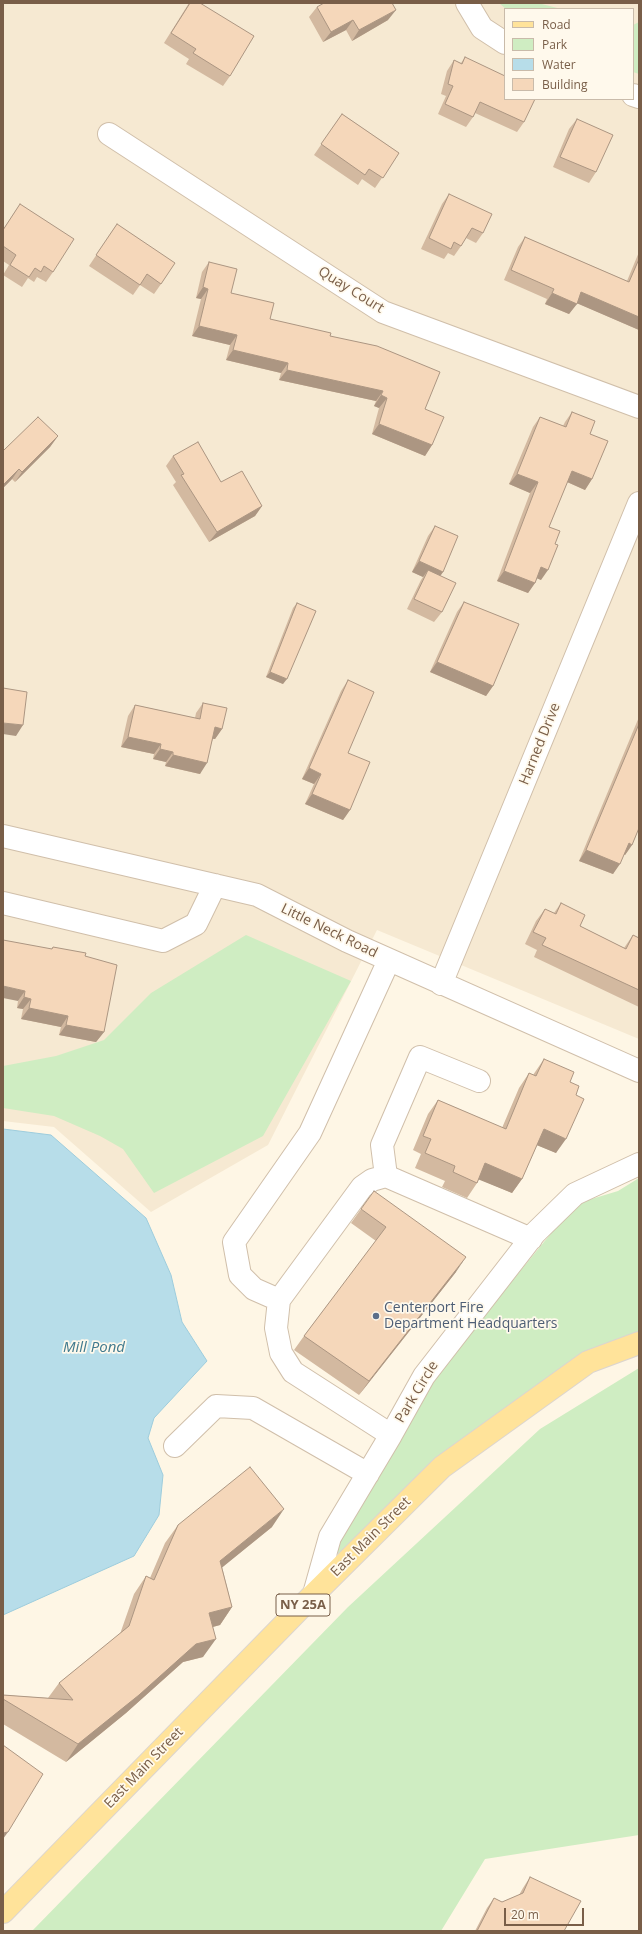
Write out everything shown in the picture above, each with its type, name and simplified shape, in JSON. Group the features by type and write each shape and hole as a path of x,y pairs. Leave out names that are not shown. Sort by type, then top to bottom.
{"main road":[{"name":"East Main Street","path":"3,1912 314,1594 442,1468 588,1362 639,1343"}],"street":[{"path":"467,3 482,28 504,42"},
{"name":"Quay Court","path":"109,134 383,312 639,407"},
{"name":"Harned Drive","path":"441,984 639,503"},
{"name":"Little Neck Road","path":"3,836 257,895 347,941 639,1071"},
{"path":"3,903 163,941 196,924 215,885"},
{"path":"279,1300 254,1289 240,1275 234,1242 310,1132 389,960"},
{"path":"386,1176 382,1145 420,1057 479,1081"},
{"name":"Park Circle","path":"314,1594 330,1537 392,1435 424,1376 531,1239 575,1194 639,1164"},
{"path":"392,1435 293,1372 281,1353 276,1328 279,1300 362,1187 372,1180 386,1176 531,1239"},
{"path":"175,1446 216,1406 253,1408 368,1474"}],"shaded area":[{"path":"3,3 639,3 639,1039 377,930 268,1145 151,1212 54,1127 3,1121"}],"green space":[{"path":"499,3 538,3 557,8 505,8"},
{"path":"639,22 639,74 634,72 634,24"},
{"path":"246,935 351,981 263,1136 154,1193 123,1149 100,1136 54,1116 3,1108 3,1066 56,1056 104,1040 151,993"},
{"path":"639,1178 639,1332 592,1351 327,1571 335,1544 427,1385 575,1204 618,1191"},
{"path":"639,1368 639,1835 485,1859 441,1931 32,1931 348,1607 540,1429"}],"water":[{"name":"Mill Pond","path":"3,1129 51,1135 146,1218 171,1275 182,1322 207,1361 154,1418 148,1438 163,1475 159,1515 134,1556 3,1615"}],"building":[{"path":"190,3 200,3 254,36 230,76 193,53 196,49 171,33"},
{"path":"324,3 392,3 396,10 359,30 353,20 331,32 317,7"},
{"path":"465,57 504,76 504,100 535,100 524,122 480,102 473,117 445,104 453,86 448,84 454,60 462,64"},
{"path":"342,114 399,153 383,178 369,169 365,175 321,144"},
{"path":"577,119 613,135 596,172 560,157"},
{"path":"449,194 492,214 483,233 472,228 461,246 454,242 451,249 429,238"},
{"path":"20,204 74,239 53,272 44,266 41,272 35,268 29,277 10,265 16,255 3,246 3,230"},
{"path":"117,224 175,263 161,284 147,274 140,285 96,255"},
{"path":"525,237 629,282 639,259 639,317 581,292 577,304 552,293 554,289 511,270"},
{"path":"209,262 237,269 231,293 274,303 270,319 331,333 330,336 377,346 440,372 425,409 444,417 432,445 379,424 387,398 381,395 383,391 287,370 288,363 233,350 237,335 199,326 208,289 203,287"},
{"path":"572,412 595,421 590,434 608,441 592,479 572,471 549,527 560,531 555,544 558,545 548,570 541,567 535,583 504,571 538,482 517,474 540,417 566,427"},
{"path":"38,417 58,436 22,472 19,469 3,485 3,449 4,450"},
{"path":"198,442 221,482 242,471 262,506 217,532 181,475 184,474 173,456"},
{"path":"435,526 458,536 443,572 419,561"},
{"path":"428,570 456,583 442,612 414,599"},
{"path":"464,602 519,624 493,686 437,662"},
{"path":"297,603 316,611 287,679 270,672"},
{"path":"348,680 374,692 348,753 370,762 350,810 312,794 321,774 309,768"},
{"path":"3,688 27,692 23,725 3,723"},
{"path":"203,703 227,708 222,729 215,727 207,763 173,755 173,752 160,749 161,744 128,737 135,705 200,719"},
{"path":"639,724 639,828 632,845 629,843 620,864 586,850"},
{"path":"561,903 585,915 580,926 626,949 633,935 639,938 639,990 542,945 546,938 533,932 545,909 556,914"},
{"path":"3,940 52,949 53,947 86,953 85,956 117,965 104,1032 66,1025 68,1016 29,1008 31,999 24,997 25,991 3,986"},
{"path":"544,1059 574,1072 570,1082 579,1086 576,1095 584,1099 566,1139 544,1129 522,1179 485,1163 477,1183 453,1172 455,1166 425,1153 431,1139 423,1136 438,1100 506,1129 529,1073 536,1076"},
{"path":"374,1191 466,1257 369,1381 304,1336 386,1227 361,1209"},
{"path":"250,1467 284,1509 220,1561 232,1607 209,1613 216,1639 196,1644 139,1695 78,1744 3,1699 3,1695 73,1700 59,1683 129,1626 146,1576 154,1580 178,1525"},
{"path":"3,1745 43,1774 8,1832 3,1833"},
{"path":"530,1877 581,1901 564,1931 477,1931 494,1898 502,1902 523,1893"}],"place":[{"name":"Centerport Fire Department Headquarters","path":"376,1316"}]}
